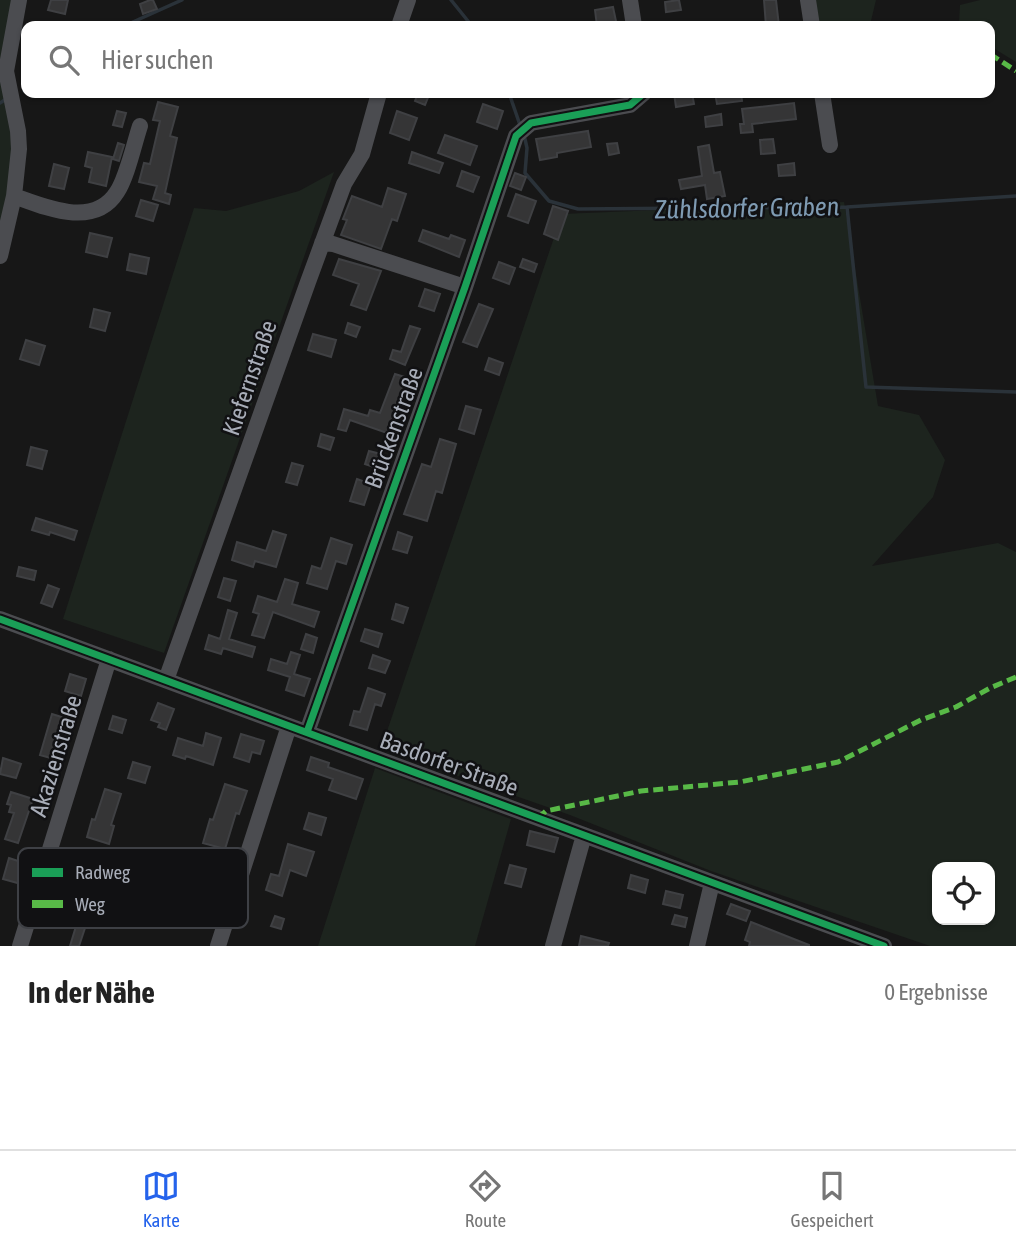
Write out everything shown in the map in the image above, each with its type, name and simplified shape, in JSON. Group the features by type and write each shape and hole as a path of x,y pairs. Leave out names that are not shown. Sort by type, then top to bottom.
{"street":[{"path":"0,256 14,196 19,149 6,71 19,0"},
{"path":"401,21 408,0"},
{"path":"630,0 633,21"},
{"path":"808,0 811,21"},
{"name":"Kiefernstraße","path":"166,680 322,243 344,184 362,154 378,98"},
{"name":"Brückenstraße","path":"307,732 516,136 531,122 630,105 638,98"},
{"path":"823,98 830,145"},
{"path":"14,196 58,212 87,213 106,205 118,192 141,126"},
{"path":"322,243 333,244 465,287"},
{"name":"Basdorfer Straße","path":"0,619 712,883 858,941 884,946"},
{"name":"Akazienstraße","path":"50,848 109,659"},
{"path":"248,853 289,726"},
{"path":"553,946 584,835"},
{"path":"697,946 712,883"},
{"name":"Akazienstraße","path":"20,946 26,928"},
{"path":"218,946 224,928"}],"shaded area":[{"path":"0,0 19,0 12,31 16,133 0,245"},
{"path":"813,0 876,0 871,21 815,21"},
{"path":"980,0 1016,0 1016,62 995,49 995,21 959,21 960,5"},
{"path":"334,172 164,653 63,619 194,208 226,211 299,191"},
{"path":"844,202 878,406 919,415 945,460 933,497 872,566 998,543 1016,552 1016,946 930,946 711,871 570,815 381,749 562,214"},
{"path":"375,768 511,819 475,946 318,946"}],"building":[{"path":"51,0 68,0 65,14 48,10"},
{"path":"153,0 157,9 143,14 140,4"},
{"path":"679,0 681,10 666,12 665,2"},
{"path":"764,0 776,0 778,21 766,21"},
{"path":"613,7 616,21 596,21 595,10"},
{"path":"416,98 428,98 425,105 415,101"},
{"path":"675,98 693,98 694,104 676,107"},
{"path":"716,98 742,98 742,101 717,104"},
{"path":"158,102 178,107 170,136 177,138 165,193 171,195 169,204 153,199 157,186 139,182 144,163 150,164 160,121 153,120"},
{"path":"794,103 796,119 752,124 753,132 741,133 740,124 744,124 742,109"},
{"path":"483,104 503,111 497,129 477,122"},
{"path":"117,111 126,113 122,127 113,125"},
{"path":"397,111 417,118 409,140 390,133"},
{"path":"721,114 722,125 706,127 705,117"},
{"path":"588,131 591,147 557,153 557,157 540,160 536,139"},
{"path":"445,135 477,146 470,165 438,153"},
{"path":"773,139 775,153 761,154 760,140"},
{"path":"118,143 124,145 119,161 113,159"},
{"path":"617,143 619,153 609,155 607,144"},
{"path":"709,145 714,173 720,172 725,196 707,199 705,185 681,189 679,180 702,176 698,147"},
{"path":"88,152 112,157 106,186 89,182 92,168 85,166"},
{"path":"412,152 443,163 439,173 409,163"},
{"path":"794,163 795,175 779,176 778,165"},
{"path":"54,164 69,168 64,189 49,186"},
{"path":"462,171 479,177 473,192 457,186"},
{"path":"515,173 526,177 521,190 510,186"},
{"path":"388,188 406,194 397,221 392,219 381,249 341,235 347,220 343,219 352,196 382,207"},
{"path":"516,194 536,201 528,223 508,216"},
{"path":"141,200 158,205 153,221 136,216"},
{"path":"553,206 568,211 558,240 544,234"},
{"path":"423,230 449,239 451,235 465,240 459,257 419,241"},
{"path":"90,233 112,238 107,257 86,252"},
{"path":"130,254 149,258 146,274 127,270"},
{"path":"339,259 381,271 366,310 351,305 359,284 333,275"},
{"path":"523,259 537,264 534,272 520,267"},
{"path":"499,262 515,268 509,284 493,278"},
{"path":"425,289 440,294 434,311 419,306"},
{"path":"479,304 493,309 477,347 463,342"},
{"path":"94,309 110,313 105,331 90,327"},
{"path":"348,323 360,327 356,337 345,333"},
{"path":"410,326 420,329 405,365 390,359 393,350 401,352"},
{"path":"313,334 336,340 331,357 308,350"},
{"path":"26,340 45,346 39,365 20,359"},
{"path":"489,358 503,363 499,375 485,370"},
{"path":"395,374 411,379 390,434 350,420 346,431 338,429 344,409 368,416 370,410 380,413"},
{"path":"466,406 481,410 474,434 459,429"},
{"path":"321,434 334,438 330,450 318,446"},
{"path":"440,439 456,444 442,493 436,491 427,521 404,514 422,464 431,467"},
{"path":"31,447 47,451 42,469 27,465"},
{"path":"369,451 381,454 377,468 365,464"},
{"path":"292,463 303,466 297,485 286,482"},
{"path":"357,479 371,484 364,505 350,501"},
{"path":"36,518 77,531 74,540 50,532 49,535 32,530"},
{"path":"273,531 286,535 276,567 255,561 253,567 232,560 237,542 266,551"},
{"path":"398,532 412,537 407,553 393,549"},
{"path":"331,538 352,545 346,564 336,561 327,589 307,583 312,566 321,569"},
{"path":"19,567 36,571 34,580 17,576"},
{"path":"224,578 236,581 230,601 218,597"},
{"path":"285,579 298,583 292,604 319,612 314,627 273,612 264,638 252,635 259,614 253,612 258,596 277,602"},
{"path":"48,585 59,589 52,607 41,603"},
{"path":"396,604 408,608 403,623 392,619"},
{"path":"228,610 237,613 229,639 255,647 252,657 223,648 221,654 205,649 209,635 220,639"},
{"path":"365,629 382,634 378,647 361,641"},
{"path":"306,634 317,638 313,653 301,649"},
{"path":"291,652 300,655 294,674 310,679 304,696 286,690 290,677 268,670 271,659 287,664"},
{"path":"373,655 390,661 385,673 369,668"},
{"path":"70,674 86,679 81,696 65,691"},
{"path":"368,688 385,694 381,706 375,704 367,730 350,725 354,711 360,712"},
{"path":"158,703 174,709 166,730 158,727 160,723 151,720"},
{"path":"52,714 71,720 58,760 40,755"},
{"path":"113,716 126,720 122,733 109,729"},
{"path":"206,733 221,738 213,765 186,756 185,759 173,755 178,738 203,746"},
{"path":"241,734 264,741 260,754 252,752 249,762 234,757"},
{"path":"311,757 329,763 328,767 363,779 356,799 329,790 333,779 307,770"},
{"path":"3,758 21,764 16,778 0,774"},
{"path":"133,762 150,767 145,783 128,778"},
{"path":"225,784 247,791 239,814 236,813 225,848 203,843 210,819 213,820"},
{"path":"105,789 121,794 111,825 114,826 109,844 87,837"},
{"path":"11,792 33,799 18,843 5,839 14,813 9,812 11,805 7,804"},
{"path":"309,813 326,818 321,835 304,829"},
{"path":"530,831 558,838 554,852 527,845"},
{"path":"288,844 314,852 306,876 290,870 282,896 266,890 271,874 279,876"},
{"path":"9,858 18,861 18,883 3,879"},
{"path":"510,865 526,869 521,887 505,883"},
{"path":"631,875 648,880 645,893 628,888"},
{"path":"666,891 683,895 680,908 663,904"},
{"path":"731,904 750,911 746,921 727,914"},
{"path":"675,915 687,918 685,927 672,924"},
{"path":"275,916 284,919 281,929 271,926"},
{"path":"751,922 809,946 749,946 750,942 745,940"},
{"path":"75,928 85,928 79,946 70,946"},
{"path":"581,936 609,943 608,946 579,946"}],"waterway":[{"name":"Zühlsdorfer Graben","path":"135,21 182,0"},
{"name":"Zühlsdorfer Graben","path":"451,0 468,21"},
{"name":"Zühlsdorfer Graben","path":"511,98 520,125"},
{"name":"Zühlsdorfer Graben","path":"0,103 6,99"},
{"name":"Zühlsdorfer Graben","path":"525,139 525,173 549,201 578,209 847,207 1016,196"},
{"path":"847,207 866,387 1016,392"}],"marked path":[{"path":"995,57 1016,71"},
{"path":"538,818 546,811 641,791 740,782 838,762 921,720 956,707 1016,677"}],"cycle path":[{"path":"307,732 516,136 531,123 630,105 638,98"},
{"path":"0,619 884,946"}]}
